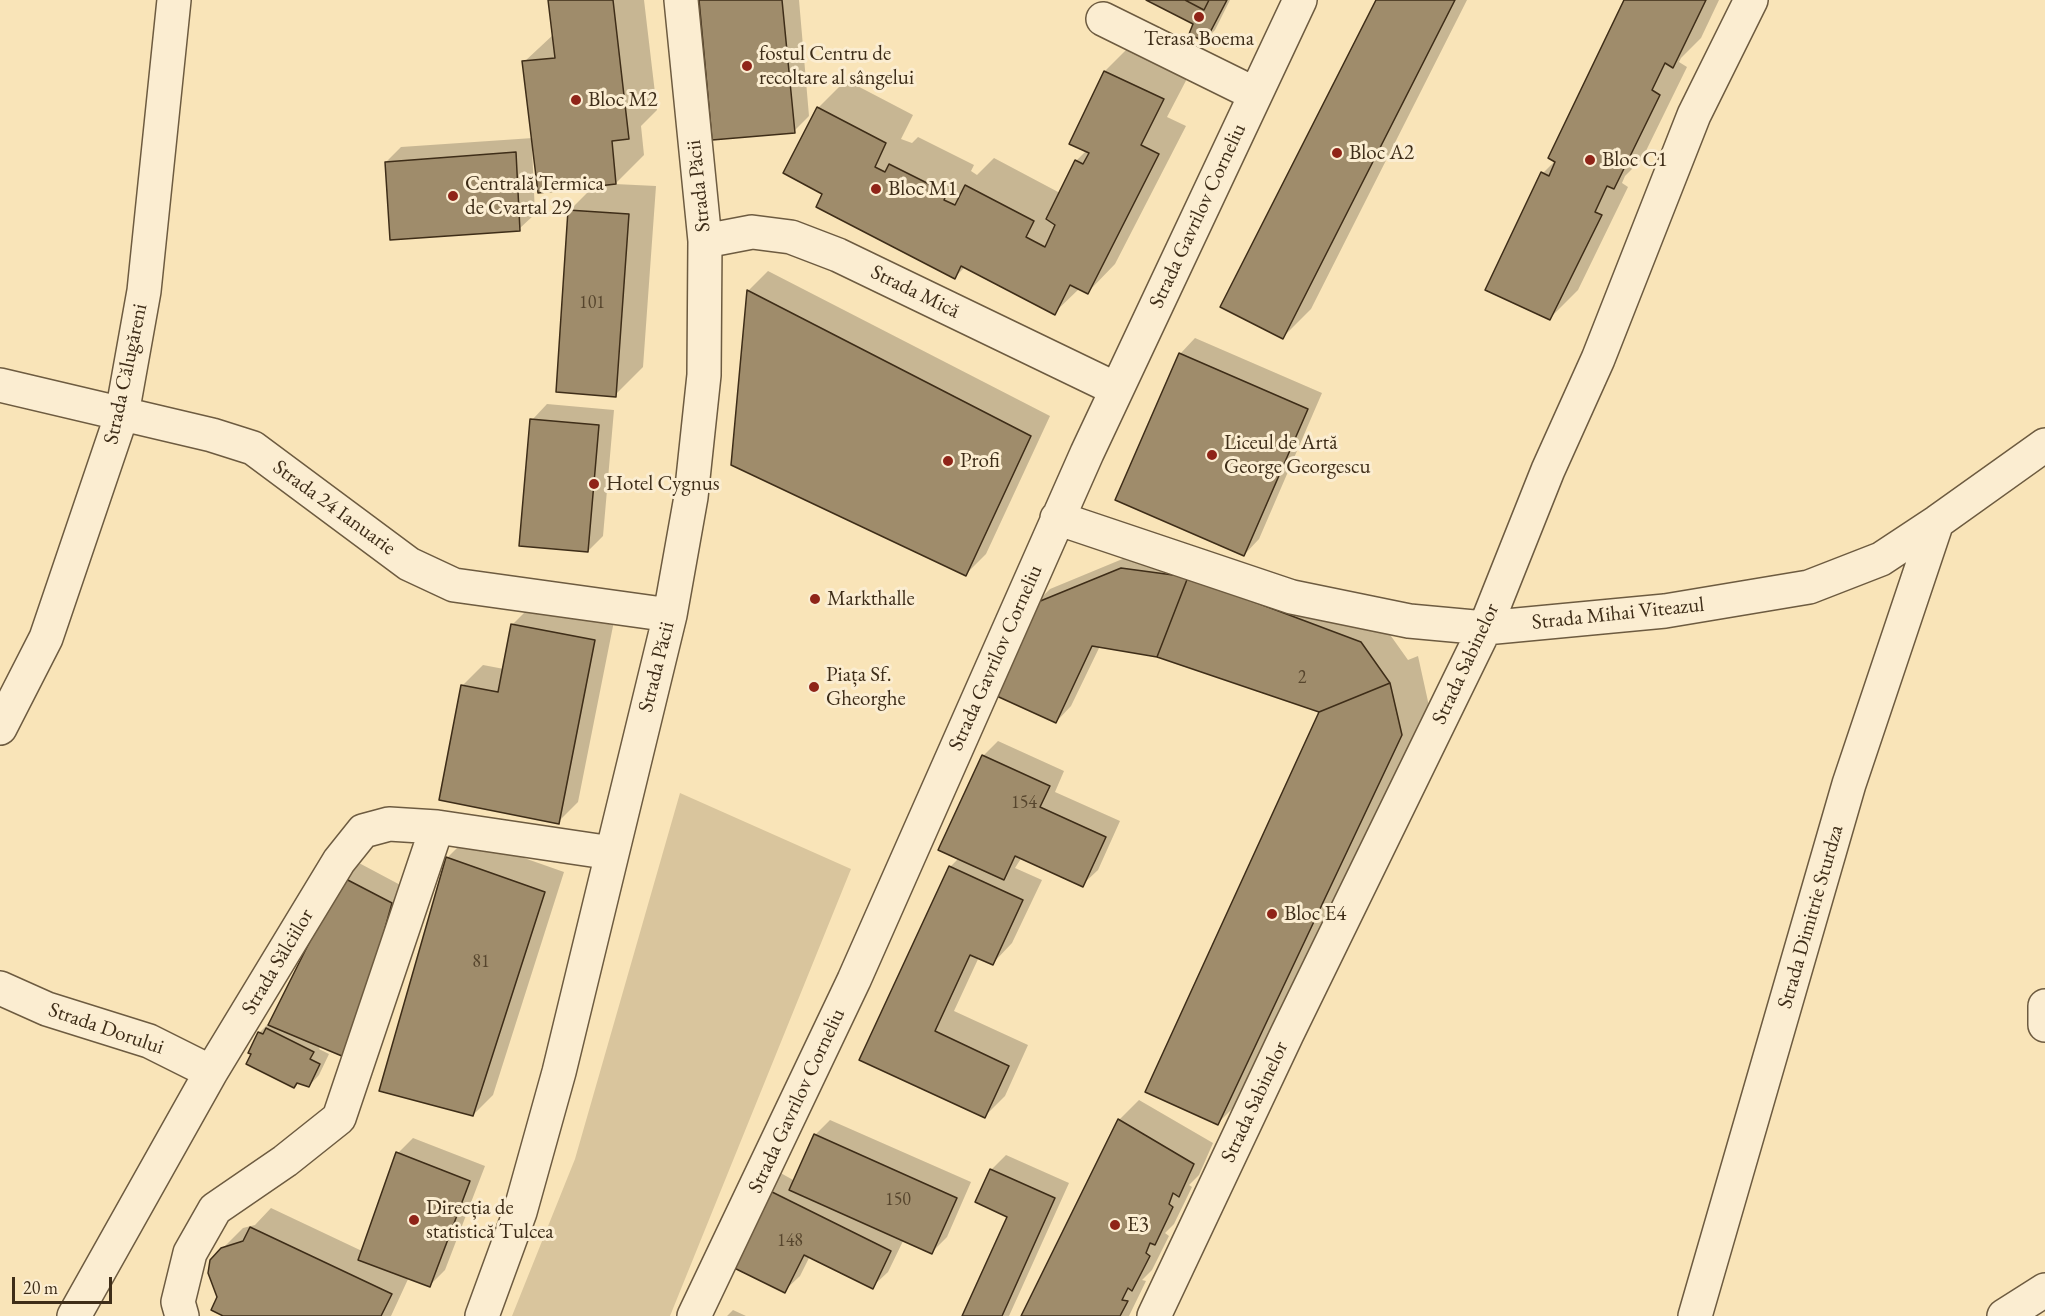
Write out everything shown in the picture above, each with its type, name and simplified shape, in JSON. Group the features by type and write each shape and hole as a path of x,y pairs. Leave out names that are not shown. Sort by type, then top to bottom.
{"street":[{"name":"Strada Călugăreni","path":"0,728 46,638 122,414 144,291 174,0"},
{"name":"Strada Păcii","path":"482,1316 520,1212 559,1072 670,615 691,497 704,375 705,241 681,0"},
{"name":"Strada Gavrilov Corneliu","path":"694,1316 855,980 1057,518 1300,0"},
{"name":"Strada Sabinelor","path":"1154,1316 1287,1034 1485,628 1548,470 1598,359 1694,115 1751,0"},
{"path":"1103,19 1255,94"},
{"name":"Strada Mică","path":"705,241 752,232 791,237 838,255 1116,389"},
{"name":"Strada 24 Ianuarie","path":"0,385 212,435 253,448 409,564 454,585 670,615"},
{"name":"Strada Mihai Viteazul","path":"1057,518 1292,597 1409,621 1485,628 1665,611 1809,588 1881,559 2045,445"},
{"name":"Strada Dimitrie Sturdza","path":"1695,1316 1849,784 1937,522"},
{"name":"Strada Sălciilor","path":"74,1316 211,1072 339,861 363,831 389,824 437,827 612,853"},
{"path":"182,1316 177,1302 190,1253 215,1209 285,1161 339,1118 437,827"},
{"name":"Strada Dorului","path":"0,988 47,1009 148,1041 211,1072"},
{"path":"2045,1006 2045,1025"},
{"path":"2004,1316 2045,1290"}],"shaded area":[{"path":"680,793 851,869 670,1316 512,1316 575,1159"}],"building":[{"name":"Bloc M2","path":"548,0 613,0 629,139 612,141 616,184 538,193 522,61 555,58"},
{"name":"fostul Centru de recoltare al sângelui","path":"699,0 782,0 795,133 712,140"},
{"name":"Terasa Boema","path":"1146,0 1185,0 1204,10 1209,0 1227,0 1205,42 1189,34 1193,24"},
{"path":"1185,0 1209,0 1204,10"},
{"name":"Bloc A2","path":"1376,0 1455,0 1283,339 1220,307"},
{"name":"Bloc C1","path":"1624,0 1706,0 1673,68 1665,63 1652,90 1660,95 1614,189 1607,186 1595,212 1602,215 1550,320 1485,290 1541,172 1549,176 1555,162 1548,158"},
{"name":"Bloc M1","path":"1104,71 1164,99 1141,145 1159,154 1088,294 1070,285 1055,315 961,266 955,279 816,207 822,194 783,173 817,107 886,143 875,167 885,172 889,164 947,193 944,200 955,205 965,185 1034,221 1026,237 1045,247 1055,225 1046,219 1075,160 1083,164 1089,153 1069,144"},
{"name":"Centrală Termica de Cvartal 29","path":"516,152 520,231 390,240 385,162"},
{"path":"568,210 629,214 616,397 556,392"},
{"path":"747,290 1031,436 966,576 731,465"},
{"name":"Liceul de Artă George Georgescu","path":"1179,353 1308,409 1244,556 1115,500"},
{"name":"Hotel Cygnus","path":"530,419 599,425 588,552 519,546"},
{"path":"1121,568 1188,577 1157,657 1092,646 1056,723 990,693 1033,604"},
{"path":"1188,577 1361,642 1390,683 1319,712 1157,657"},
{"path":"511,624 595,640 559,824 439,800 461,685 498,692"},
{"name":"Bloc E4","path":"1390,683 1402,735 1218,1125 1145,1092 1319,712"},
{"path":"982,755 1050,786 1040,807 1106,837 1083,887 1015,856 1004,880 938,850"},
{"path":"446,857 545,892 473,1116 379,1091"},
{"path":"949,866 1023,900 993,965 970,955 935,1031 1009,1066 985,1118 859,1060"},
{"path":"342,877 392,903 349,1059 268,1025"},
{"path":"266,1028 314,1052 310,1059 320,1064 309,1087 297,1083 294,1088 246,1064 251,1054 248,1053 258,1032 263,1034"},
{"name":"E3","path":"1118,1119 1194,1164 1179,1197 1173,1193 1169,1204 1173,1207 1155,1245 1150,1243 1146,1253 1150,1256 1132,1291 1128,1288 1122,1300 1128,1301 1120,1316 1021,1316"},
{"path":"814,1134 957,1198 932,1254 789,1190"},
{"name":"Direcția de statistică Tulcea","path":"396,1152 470,1181 430,1287 358,1260"},
{"path":"990,1169 1055,1198 1002,1316 962,1316 1007,1217 975,1202"},
{"path":"760,1186 891,1251 873,1289 804,1255 785,1293 722,1262"},
{"path":"250,1227 392,1294 381,1316 223,1316 211,1310 217,1297 208,1273 210,1260 221,1248 243,1241"}],"place":[{"name":"Terasa Boema","path":"1199,17"},
{"name":"fostul Centru de recoltare al sângelui","path":"747,66"},
{"name":"Bloc M2","path":"576,100"},
{"name":"Bloc A2","path":"1337,153"},
{"name":"Bloc C1","path":"1590,160"},
{"name":"Bloc M1","path":"876,189"},
{"name":"Centrală Termica de Cvartal 29","path":"453,196"},
{"name":"Liceul de Artă George Georgescu","path":"1212,455"},
{"name":"Profi","path":"948,461"},
{"name":"Hotel Cygnus","path":"594,484"},
{"name":"Markthalle","path":"815,599"},
{"name":"Piața Sf. Gheorghe","path":"814,687"},
{"name":"Bloc E4","path":"1272,914"},
{"name":"Direcția de statistică Tulcea","path":"414,1220"},
{"name":"E3","path":"1115,1225"}]}
